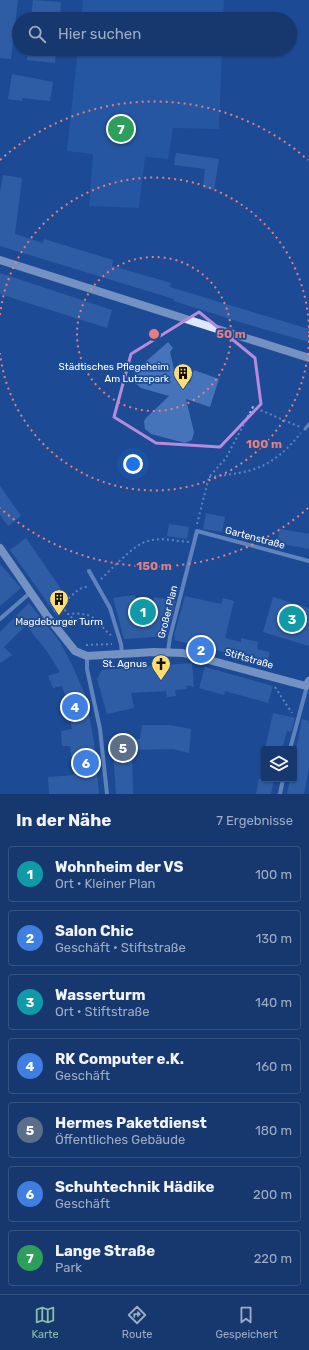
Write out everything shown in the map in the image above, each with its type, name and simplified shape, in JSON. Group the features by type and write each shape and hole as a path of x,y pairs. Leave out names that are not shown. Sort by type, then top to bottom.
{"main road":[{"path":"0,260 309,358"},
{"path":"0,548 47,616 75,651 87,656"},
{"name":"Stiftstraße","path":"87,656 168,651 196,655 308,685"}],"street":[{"name":"Großer Plan","path":"168,651 170,637 197,531"},
{"name":"Gartenstraße","path":"197,531 309,561"},
{"path":"89,571 110,608 121,644 122,654"},
{"path":"0,619 31,592"},
{"path":"87,656 87,669 100,729 107,794"},
{"path":"291,746 297,719 308,685"},
{"path":"280,794 282,782"}],"lane":[{"path":"304,429 309,424"}],"path":[{"path":"197,526 209,477 226,458 253,407 304,429 287,448 271,462 245,473 209,477"},
{"path":"47,616 79,589 95,584 132,551 146,541 163,539 194,543"},
{"path":"61,605 72,618 63,625 67,630"},
{"path":"68,614 80,613 90,616 99,622 106,633 119,638"},
{"path":"80,644 121,644"},
{"path":"274,677 274,686 297,719"}],"highlighted area":[{"path":"199,312 255,358 261,404 220,447 156,443 114,417 131,354"}],"shaded area":[{"path":"83,0 224,0 223,12 82,12"},
{"path":"77,56 222,56 219,129 173,128 168,159 145,157 139,208 89,206 93,154 67,151"}],"building":[{"path":"0,0 18,0 17,12 12,12 11,59 0,58"},
{"path":"33,0 61,2 60,12 32,12"},
{"path":"27,56 56,56 55,63 27,60"},
{"path":"12,74 53,82 50,101 22,98 22,101 8,99"},
{"path":"176,153 219,159 214,190 203,188 205,169 174,165"},
{"path":"3,175 22,178 15,234 43,243 44,239 113,260 112,266 171,283 170,287 309,329 309,342 243,323 174,301 174,299 0,246 0,192"},
{"path":"0,273 112,310 107,328 0,294"},
{"name":"Städtisches Pflegeheim Am Lutzepark","path":"168,342 173,348 170,352 176,378 190,383 194,370 219,379 210,407 186,399 194,432 192,440 185,443 151,434 145,429 144,421 146,418 169,396 141,388 133,379 135,371"},
{"path":"0,486 21,516 8,526 0,515"},
{"path":"206,513 225,517 222,532 203,529"},
{"path":"169,524 189,527 187,539 167,536"},
{"path":"280,529 309,534 309,549 277,543"},
{"path":"26,538 63,592 54,599 62,612 57,616 10,550"},
{"path":"0,564 21,588 0,606"},
{"path":"135,595 138,604 153,603 154,597 176,601 167,636 124,639 113,598"},
{"path":"185,596 221,604 223,598 234,601 225,638 241,642 241,638 258,642 257,649 270,652 267,663 174,640"},
{"path":"273,597 309,608 309,646 263,632"},
{"path":"29,603 60,642 86,697 94,743 99,794 49,794 48,777 74,775 70,746 62,746 61,731 72,729 68,703 62,686 53,688 48,676 60,672 46,650 26,625 4,647 12,655 0,663 0,632"},
{"path":"192,663 194,687 186,685 187,689 175,690 176,696 167,697 166,691 131,693 134,708 107,714 97,679 102,670"},
{"path":"205,667 273,686 268,703 225,691 224,695 199,688"},
{"path":"273,713 295,718 291,732 287,731 283,746 266,746"},
{"path":"302,719 309,721 309,767 304,794 287,794 289,782 297,782 297,746"},
{"path":"142,725 169,725 191,729 189,753 173,749 129,750 132,760 133,794 116,794 113,750 117,749 115,742 140,739"},
{"path":"259,779 261,779 261,782 273,782 271,794 256,794"}],"place":[{"name":"Lange Straße","path":"121,129"},
{"name":"Städtisches Pflegeheim Am Lutzepark","path":"183,390"},
{"name":"Wohnheim der VS","path":"143,612"},
{"name":"Magdeburger Turm","path":"59,616"},
{"name":"Wasserturm","path":"292,619"},
{"name":"Salon Chic","path":"201,650"},
{"name":"St. Agnus","path":"161,681"},
{"name":"RK Computer e.K.","path":"75,707"},
{"name":"Hermes Paketdienst","path":"123,748"},
{"name":"Schuhtechnik Hädike","path":"86,763"}]}
